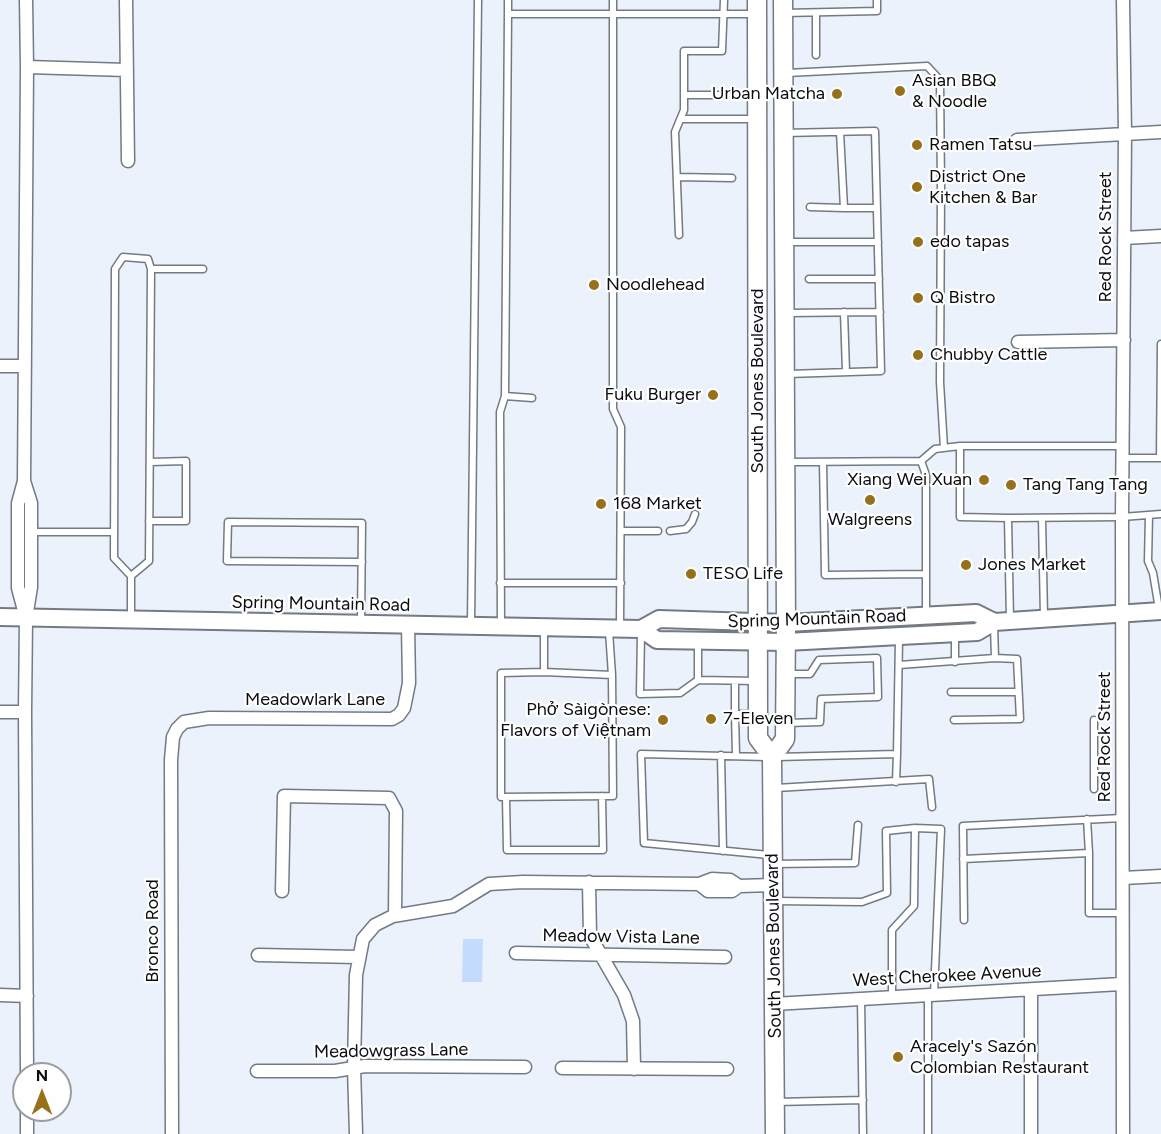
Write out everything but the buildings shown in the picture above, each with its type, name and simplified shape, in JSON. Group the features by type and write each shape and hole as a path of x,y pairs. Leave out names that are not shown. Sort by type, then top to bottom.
{"main road":[{"name":"South Jones Boulevard","path":"757,7 758,738 772,757"},
{"name":"South Jones Boulevard","path":"775,1134 772,757 785,739 786,642 783,7"},
{"path":"758,252 784,242"},
{"name":"Spring Mountain Road","path":"0,617 641,629 659,619 786,623 976,613 1002,621 1160,611"},
{"name":"Spring Mountain Road","path":"641,629 657,640 786,642 977,632 1002,621"}],"street":[{"path":"26,0 24,481 18,503 18,588 26,618"},
{"path":"126,0 128,161"},
{"name":"Red Rock Street","path":"1123,0 1125,134 1122,452 1123,1134"},
{"path":"27,67 127,70"},
{"path":"1017,140 1161,132"},
{"path":"1124,238 1161,236"},
{"path":"1018,342 1124,340"},
{"path":"0,366 25,366"},
{"path":"24,481 31,502 31,587 26,618 25,712 27,1062"},
{"name":"Meadowlark Lane","path":"177,729 184,722 209,718 392,719 404,708 409,683 408,625"},
{"path":"0,712 25,712"},
{"name":"Bronco Road","path":"172,1134 171,760 173,737 177,729"},
{"path":"282,891 284,796 389,798 396,811 395,915"},
{"path":"1123,878 1161,876"},
{"path":"590,882 590,936 624,995 633,1021 634,1069"},
{"path":"356,1134 354,1067 356,975 363,939 375,925 395,915 453,906 489,884 590,882 699,884 708,891 732,891 739,886 773,893"},
{"name":"Meadow Vista Lane","path":"516,953 725,957"},
{"path":"258,955 358,957"},
{"name":"West Cherokee Avenue","path":"774,1004 1121,984"},
{"path":"1031,990 1031,1134"},
{"path":"0,995 27,996"},
{"name":"Meadowgrass Lane","path":"257,1071 335,1071 354,1067 525,1067"},
{"path":"562,1068 727,1069"}],"lane":[{"path":"471,626 478,0"},
{"path":"501,626 500,412 505,396 508,0"},
{"path":"612,675 501,673 501,797 612,796 612,675 614,628 621,583 621,427 613,409 613,0"},
{"path":"679,235 675,132 684,110 684,51 722,51 723,0"},
{"path":"783,7 816,13 877,11 877,0"},
{"path":"508,14 724,14 757,7"},
{"path":"816,13 816,55"},
{"path":"784,73 927,66 940,80 942,189 940,382 944,448"},
{"path":"684,95 722,95"},
{"path":"681,119 757,119"},
{"path":"784,134 876,131 881,371 784,374"},
{"path":"840,132 844,208"},
{"path":"677,177 732,178"},
{"path":"810,207 877,208"},
{"path":"784,242 878,242"},
{"path":"131,576 149,561 151,268 148,259 123,257 115,269 114,558 131,576 132,620"},
{"path":"151,268 203,269"},
{"path":"809,279 879,279"},
{"path":"844,312 846,372"},
{"path":"784,313 880,312"},
{"path":"785,462 921,461 935,449 960,446 1122,452 1161,458 1161,344"},
{"path":"505,396 532,398"},
{"path":"960,446 960,517 1042,519 1161,514"},
{"path":"149,521 186,521 186,461 150,462"},
{"path":"921,461 926,475 926,616"},
{"path":"823,462 825,575 925,574"},
{"path":"670,531 686,529 695,514"},
{"path":"1149,515 1148,561 1153,573 1160,611"},
{"path":"995,658 1002,621 1008,518"},
{"path":"1042,519 1044,619"},
{"path":"361,624 362,562 362,523 228,522 228,561 362,562"},
{"path":"621,531 658,531"},
{"path":"31,532 114,532"},
{"path":"500,583 621,583"},
{"path":"544,627 544,672"},
{"path":"641,629 640,694 680,693 698,680 758,681"},
{"path":"955,633 955,662"},
{"path":"896,782 899,636"},
{"path":"698,641 698,680"},
{"path":"785,674 810,674 819,660 877,658 878,697 821,699 820,722 785,723"},
{"path":"899,665 995,658 1017,659 1020,719 954,720"},
{"path":"735,681 736,755"},
{"path":"951,692 1018,692"},
{"path":"735,714 758,714"},
{"path":"1094,720 1094,789"},
{"path":"858,825 855,863 773,860 723,851 644,843 641,754 721,754 772,757 897,754"},
{"path":"721,754 723,851"},
{"path":"772,788 929,780 932,807"},
{"path":"506,797 507,850 603,850 602,796"},
{"path":"964,920 963,826 1123,818"},
{"path":"1087,819 1089,913 1122,913"},
{"path":"892,997 892,930 914,906 915,828"},
{"path":"773,893 862,902 887,893 886,831 915,828 941,829 931,995 928,1134"},
{"path":"963,859 1089,853"},
{"path":"861,999 863,1134"},
{"path":"775,1102 863,1100"}],"shaded area":[{"path":"463,939 483,939 482,982 462,982"}],"place":[{"name":"Asian BBQ & Noodle","path":"900,91"},
{"name":"Urban Matcha","path":"837,94"},
{"name":"Ramen Tatsu","path":"917,145"},
{"name":"District One Kitchen & Bar","path":"917,187"},
{"name":"edo tapas","path":"918,242"},
{"name":"Noodlehead","path":"594,285"},
{"name":"Q Bistro","path":"918,298"},
{"name":"Chubby Cattle","path":"918,355"},
{"name":"Fuku Burger","path":"713,395"},
{"name":"Xiang Wei Xuan","path":"984,480"},
{"name":"Tang Tang Tang","path":"1011,485"},
{"name":"Walgreens","path":"870,500"},
{"name":"168 Market","path":"601,504"},
{"name":"Jones Market","path":"966,565"},
{"name":"TESO Life","path":"691,574"},
{"name":"7-Eleven","path":"711,719"},
{"name":"Phở Sàigònese: Flavors of Việtnam","path":"663,720"},
{"name":"Aracely's Sazón Colombian Restaurant","path":"898,1057"}]}
